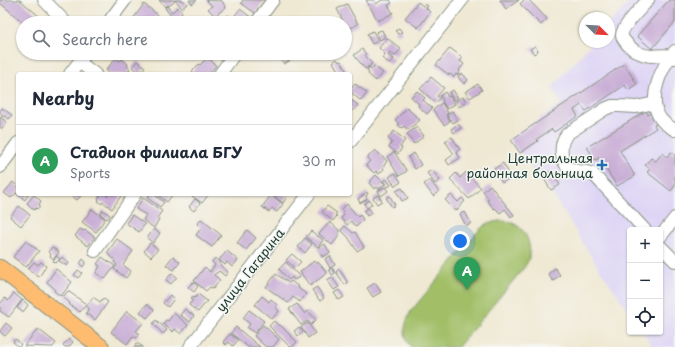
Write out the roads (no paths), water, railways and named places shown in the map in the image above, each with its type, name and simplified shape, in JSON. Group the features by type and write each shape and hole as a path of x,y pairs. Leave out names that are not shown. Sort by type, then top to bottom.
{"main road":[{"path":"0,268 101,347"}],"street":[{"path":"44,0 59,16"},
{"path":"113,16 125,0"},
{"path":"261,16 273,0"},
{"path":"352,139 462,0"},
{"path":"648,0 625,27 622,37 631,48 642,54 649,56 674,55"},
{"path":"674,55 662,70 658,81 655,103 661,119 675,130"},
{"path":"72,72 81,60"},
{"path":"84,60 94,72"},
{"path":"221,72 230,60"},
{"path":"642,227 593,174 573,170 569,167 562,155 562,144 567,134 605,109 612,106 636,107 655,103"},
{"path":"0,167 16,146"},
{"path":"95,251 134,196"},
{"name":"улица Гагарина","path":"190,347 307,196"},
{"path":"663,233 675,218"},
{"path":"663,249 675,261"}],"place":[{"name":"Центральная районная больница","path":"602,165"},
{"name":"Стадион филиала БГУ","path":"467,290"}]}
